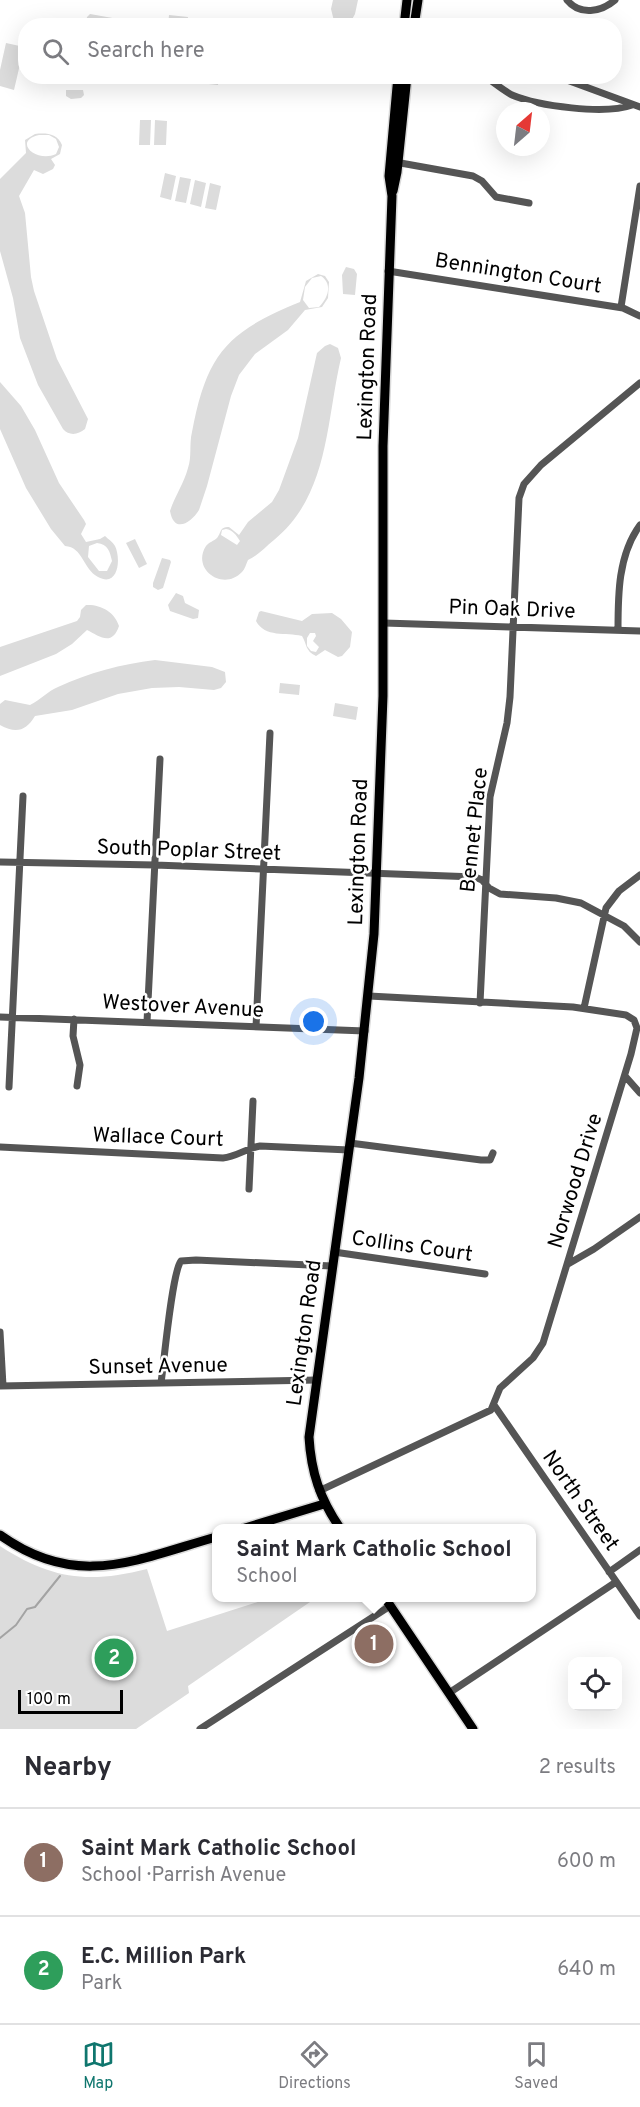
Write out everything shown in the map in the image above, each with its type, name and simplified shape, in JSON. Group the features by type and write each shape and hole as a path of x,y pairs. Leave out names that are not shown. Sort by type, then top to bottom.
{"main road":[{"path":"405,18 407,0"},
{"path":"415,18 418,0"},
{"name":"Lexington Road","path":"394,162 398,84"},
{"name":"Lexington Road","path":"337,1524 324,1504 319,1491 311,1461 309,1437 369,996 377,873 384,623 383,470 392,196 389,176 394,162 406,84"},
{"path":"258,1524 324,1504"},
{"path":"0,1535 47,1560 69,1566 96,1567 115,1566 212,1538"},
{"path":"388,1602 473,1729"}],"street":[{"path":"567,0 575,7 592,11 603,9 615,0"},
{"path":"497,84 514,96 544,104 594,109 632,105"},
{"path":"579,84 640,107"},
{"path":"394,162 473,176 482,181 496,197 529,203"},
{"path":"621,307 640,186"},
{"name":"Bennington Court","path":"388,271 621,307 640,316"},
{"name":"Bennet Place","path":"480,1003 490,797 508,714 515,545 521,490 529,477 541,465 640,383"},
{"path":"618,630 622,565 640,525"},
{"name":"Pin Oak Drive","path":"384,623 640,631"},
{"path":"256,1027 270,733"},
{"path":"147,1022 160,759"},
{"path":"9,1087 23,796"},
{"name":"South Poplar Street","path":"0,862 155,865 475,877 500,894 574,901 587,906 624,926 640,942"},
{"path":"584,1008 604,916 612,898 640,875"},
{"name":"Norwood Drive","path":"319,1491 490,1410 500,1388 533,1358 543,1343 625,1076 636,1033 634,1020 626,1015 584,1008 369,996"},
{"name":"Westover Avenue","path":"0,1017 365,1031"},
{"path":"74,1019 73,1036 80,1065 78,1086"},
{"path":"625,1076 640,1093"},
{"path":"249,1189 253,1101"},
{"name":"Wallace Court","path":"0,1147 223,1158 237,1156 260,1146 349,1146 481,1160 490,1160 493,1153"},
{"path":"568,1264 594,1249 640,1216"},
{"name":"Collins Court","path":"334,1252 485,1274"},
{"path":"161,1383 174,1281 181,1261 332,1266"},
{"path":"0,1332 1,1386"},
{"name":"Sunset Avenue","path":"1,1386 317,1380"},
{"name":"North Street","path":"494,1405 640,1616"},
{"path":"609,1572 640,1550"},
{"path":"449,1693 616,1582"},
{"path":"200,1729 209,1727 388,1602"}],"shaded area":[{"path":"333,0 358,0 353,18 333,18 331,9"},
{"path":"90,14 112,18 87,18"},
{"path":"169,15 188,17 188,18 169,18"},
{"path":"6,43 18,46 18,73 14,90 0,86 0,70"},
{"path":"66,90 83,90 84,95 81,98 71,99 66,96"},
{"path":"140,120 151,120 150,145 139,145"},
{"path":"155,120 167,121 166,145 154,145"},
{"path":"35,134 47,134 57,138 62,145 60,154 51,159 55,165 53,169 43,174 34,170 19,196 25,213 34,291 57,359 88,419 85,429 79,433 71,434 63,429 38,385 20,338 13,298 0,251 0,179 26,153 25,140","holes":["49,135 56,139 59,147 56,154 41,156 35,154 27,146 31,138"]},
{"path":"165,173 176,176 171,200 160,197"},
{"path":"180,177 191,179 186,203 175,201"},
{"path":"195,180 206,183 201,207 190,204"},
{"path":"210,183 221,186 216,210 205,208"},
{"path":"346,267 354,269 357,274 355,295 343,294 342,275"},
{"path":"318,274 325,276 329,282 328,298 322,307 305,310 288,330 255,354 239,375 199,510 192,519 183,524 175,522 170,511 188,468 191,437 198,405 214,364 224,349 238,335 254,324 300,302 306,281","holes":["321,276 328,287 325,299 319,307 309,308 303,300 305,287 312,278"]},
{"path":"330,344 338,348 341,358 323,456 306,502 292,522 274,540 248,560 242,572 234,578 218,579 206,570 203,563 202,555 206,546 217,538 221,530 224,528 229,527 239,535 248,522 272,502 279,490 298,438 317,353","holes":["222,530 234,533 240,541 237,545 221,535"]},
{"path":"0,382 21,406 35,430 59,483 84,520 86,524 81,534 86,542 105,536 115,546 118,564 114,575 105,579 98,577 89,569 76,550 65,546 51,529 26,488 0,429","holes":["97,543 108,549 112,561 107,571 99,571 88,557 89,546"]},
{"path":"135,539 147,564 139,568 126,543"},
{"path":"162,558 171,562 163,588 158,590 153,587 153,583"},
{"path":"176,593 183,596 185,603 199,610 198,618 193,619 170,611 168,605"},
{"path":"86,605 102,608 114,617 119,626 113,636 105,638 87,630 72,644 56,654 0,676 0,647 77,621 81,610"},
{"path":"259,612 302,621 312,614 332,613 341,619 352,632 350,647 342,656 338,657 325,650 316,656 308,650 302,636 265,630 256,621","holes":["310,633 315,633 313,641 319,647 316,652 311,651 307,646"]},
{"path":"155,660 212,667 225,672 226,682 221,688 214,690 179,687 152,688 118,694 72,710 35,716 28,725 20,730 11,730 0,725 0,704 5,700 30,705 54,689 81,677"},
{"path":"280,683 300,685 299,695 279,693"},
{"path":"335,703 358,707 356,720 333,716"},
{"path":"0,1546 36,1566 70,1576 106,1576 147,1569 167,1631 258,1602 310,1602 188,1686 189,1693 136,1729 0,1729"}],"waterway":[{"path":"0,1638 16,1625 27,1609 35,1607 60,1576"}],"place":[{"name":"Saint Mark Catholic School","path":"374,1644"},
{"name":"E.C. Million Park","path":"114,1658"}]}
